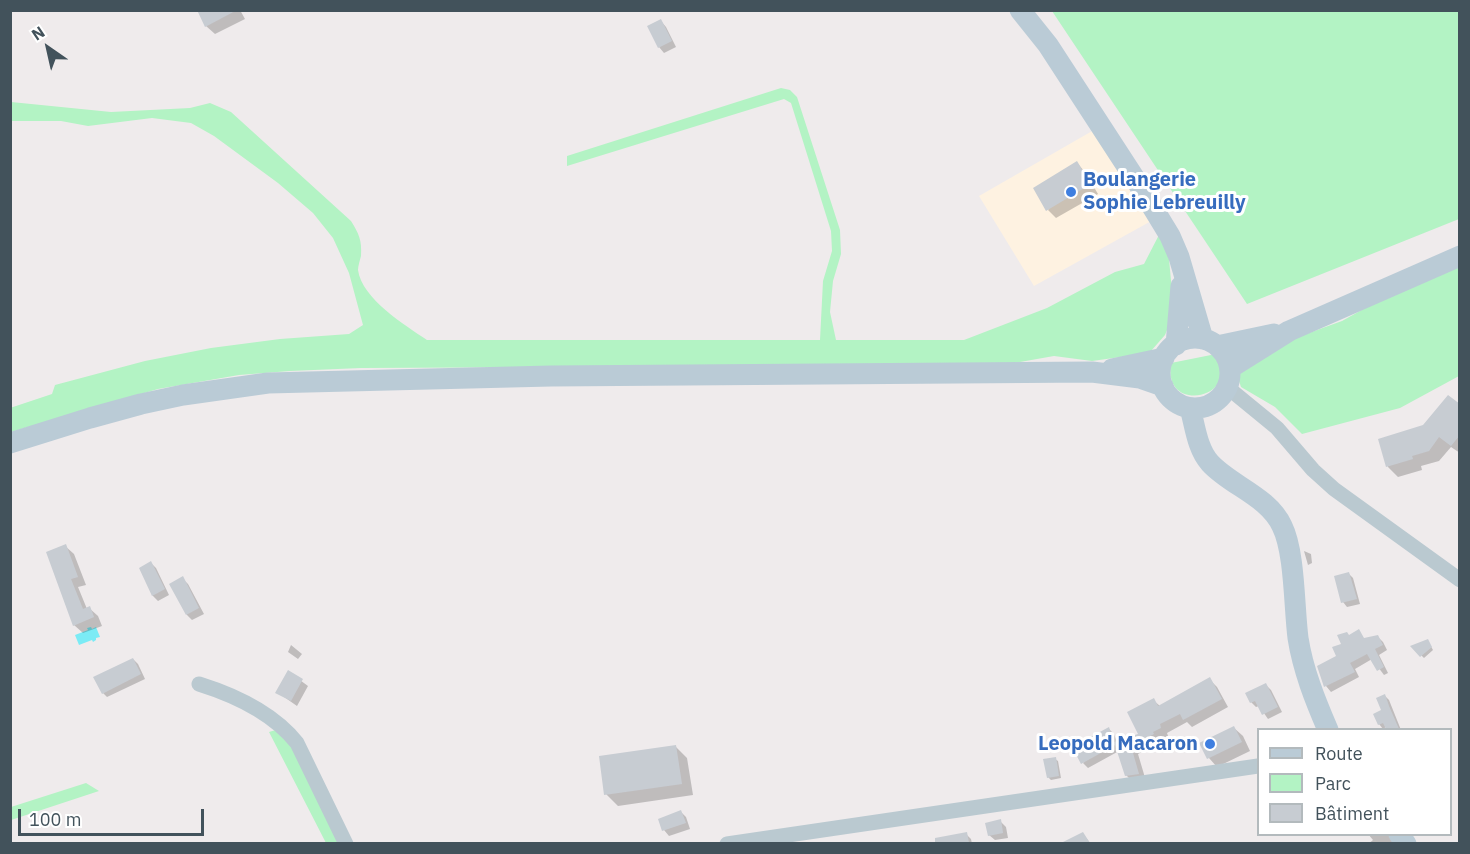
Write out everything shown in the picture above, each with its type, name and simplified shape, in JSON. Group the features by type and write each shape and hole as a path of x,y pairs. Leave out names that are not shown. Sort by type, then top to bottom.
{"main road":[{"path":"1020,10 1048,45 1170,236 1210,343 1223,352 1224,386 1210,423 1209,433 1223,475"},
{"path":"1092,372 1170,351 1184,340 1210,343 1289,331 1460,256"},
{"path":"1182,267 1181,304 1170,351 1160,372 1163,386 1178,404 1190,408 1208,406 1224,386 1289,331"},
{"path":"10,443 90,418 183,395 268,383 540,377 1092,372 1140,378 1163,386"},
{"path":"1190,408 1203,452 1209,462 1273,512 1282,526 1288,546 1298,640 1306,676 1328,728"}],"street":[{"path":"1224,386 1277,428 1313,470 1334,489 1460,580"},
{"path":"199,684 223,691 286,730 297,743 346,843"},
{"path":"727,843 1257,766"}],"shaded area":[{"path":"1094,130 1153,220 1034,286 979,196"}],"green space":[{"path":"1052,11 1459,11 1459,219 1247,304"},
{"path":"781,88 790,90 797,97 840,230 841,254 833,281 830,312 836,340 964,340 1047,308 1115,272 1144,264 1161,231 1169,259 1174,313 1165,335 1151,351 1135,355 1092,361 1054,356 1003,365 361,368 239,375 158,389 11,432 10,408 52,394 55,385 145,361 211,348 280,339 349,334 363,325 349,273 333,238 313,213 278,183 214,136 191,123 152,118 88,126 61,121 11,121 11,102 111,112 190,108 210,103 231,112 351,221 360,241 361,256 358,270 367,291 386,310 427,340 820,340 823,281 832,251 831,231 791,103 784,99 567,166 567,156"},
{"path":"1459,266 1459,376 1400,408 1302,434 1275,407 1241,387 1238,378 1243,367 1281,343 1342,321 1385,297"},
{"path":"1216,354 1222,369 1220,381 1212,390 1201,395 1189,395 1178,390 1171,380 1171,363"},
{"path":"279,729 291,741 342,843 326,843 269,732"},
{"path":"86,783 99,791 11,820 11,807"}],"water":[{"path":"91,627 92,629 96,627 100,637 93,642 92,640 79,645 75,635"}],"building":[{"path":"197,10 237,10 205,27"},
{"path":"661,19 672,41 658,48 647,26"},
{"path":"1077,161 1091,184 1046,211 1033,188"},
{"path":"1448,395 1460,404 1460,435 1451,446 1439,437 1429,451 1412,456 1413,459 1386,467 1378,439 1423,425"},
{"path":"66,544 78,577 71,579 83,609 90,606 94,617 73,626 46,552"},
{"path":"151,561 165,589 152,596 139,568"},
{"path":"1349,572 1357,599 1341,603 1334,576"},
{"path":"183,576 199,608 186,615 169,584"},
{"path":"1359,629 1364,638 1378,635 1383,645 1375,649 1384,667 1377,671 1367,654 1350,663 1355,672 1324,687 1317,666 1336,656 1332,647 1341,644 1337,635 1347,632 1349,635"},
{"path":"1428,639 1432,647 1420,657 1410,646"},
{"path":"133,658 141,674 102,694 93,677"},
{"path":"288,670 303,679 291,701 275,693"},
{"path":"1210,677 1222,699 1183,720 1180,714 1160,724 1161,728 1153,732 1154,734 1131,746 1139,774 1125,776 1114,742 1138,734 1127,712 1154,698 1158,706"},
{"path":"1266,683 1278,707 1262,715 1255,701 1250,703 1245,693"},
{"path":"1385,694 1399,728 1386,728 1383,723 1378,725 1373,714 1381,710 1376,698"},
{"path":"1234,726 1242,742 1207,759 1199,743"},
{"path":"1109,727 1115,745 1081,764 1072,747"},
{"path":"676,745 682,784 604,795 599,756"},
{"path":"1056,757 1059,776 1047,778 1043,759"},
{"path":"681,810 686,823 662,831 658,819"},
{"path":"1001,819 1003,833 988,836 985,823"},
{"path":"967,832 969,843 935,843 935,838"},
{"path":"1083,832 1090,843 1061,843"}],"place":[{"name":"Boulangerie Sophie Lebreuilly","path":"1071,192"},
{"name":"Leopold Macaron","path":"1210,744"}]}
